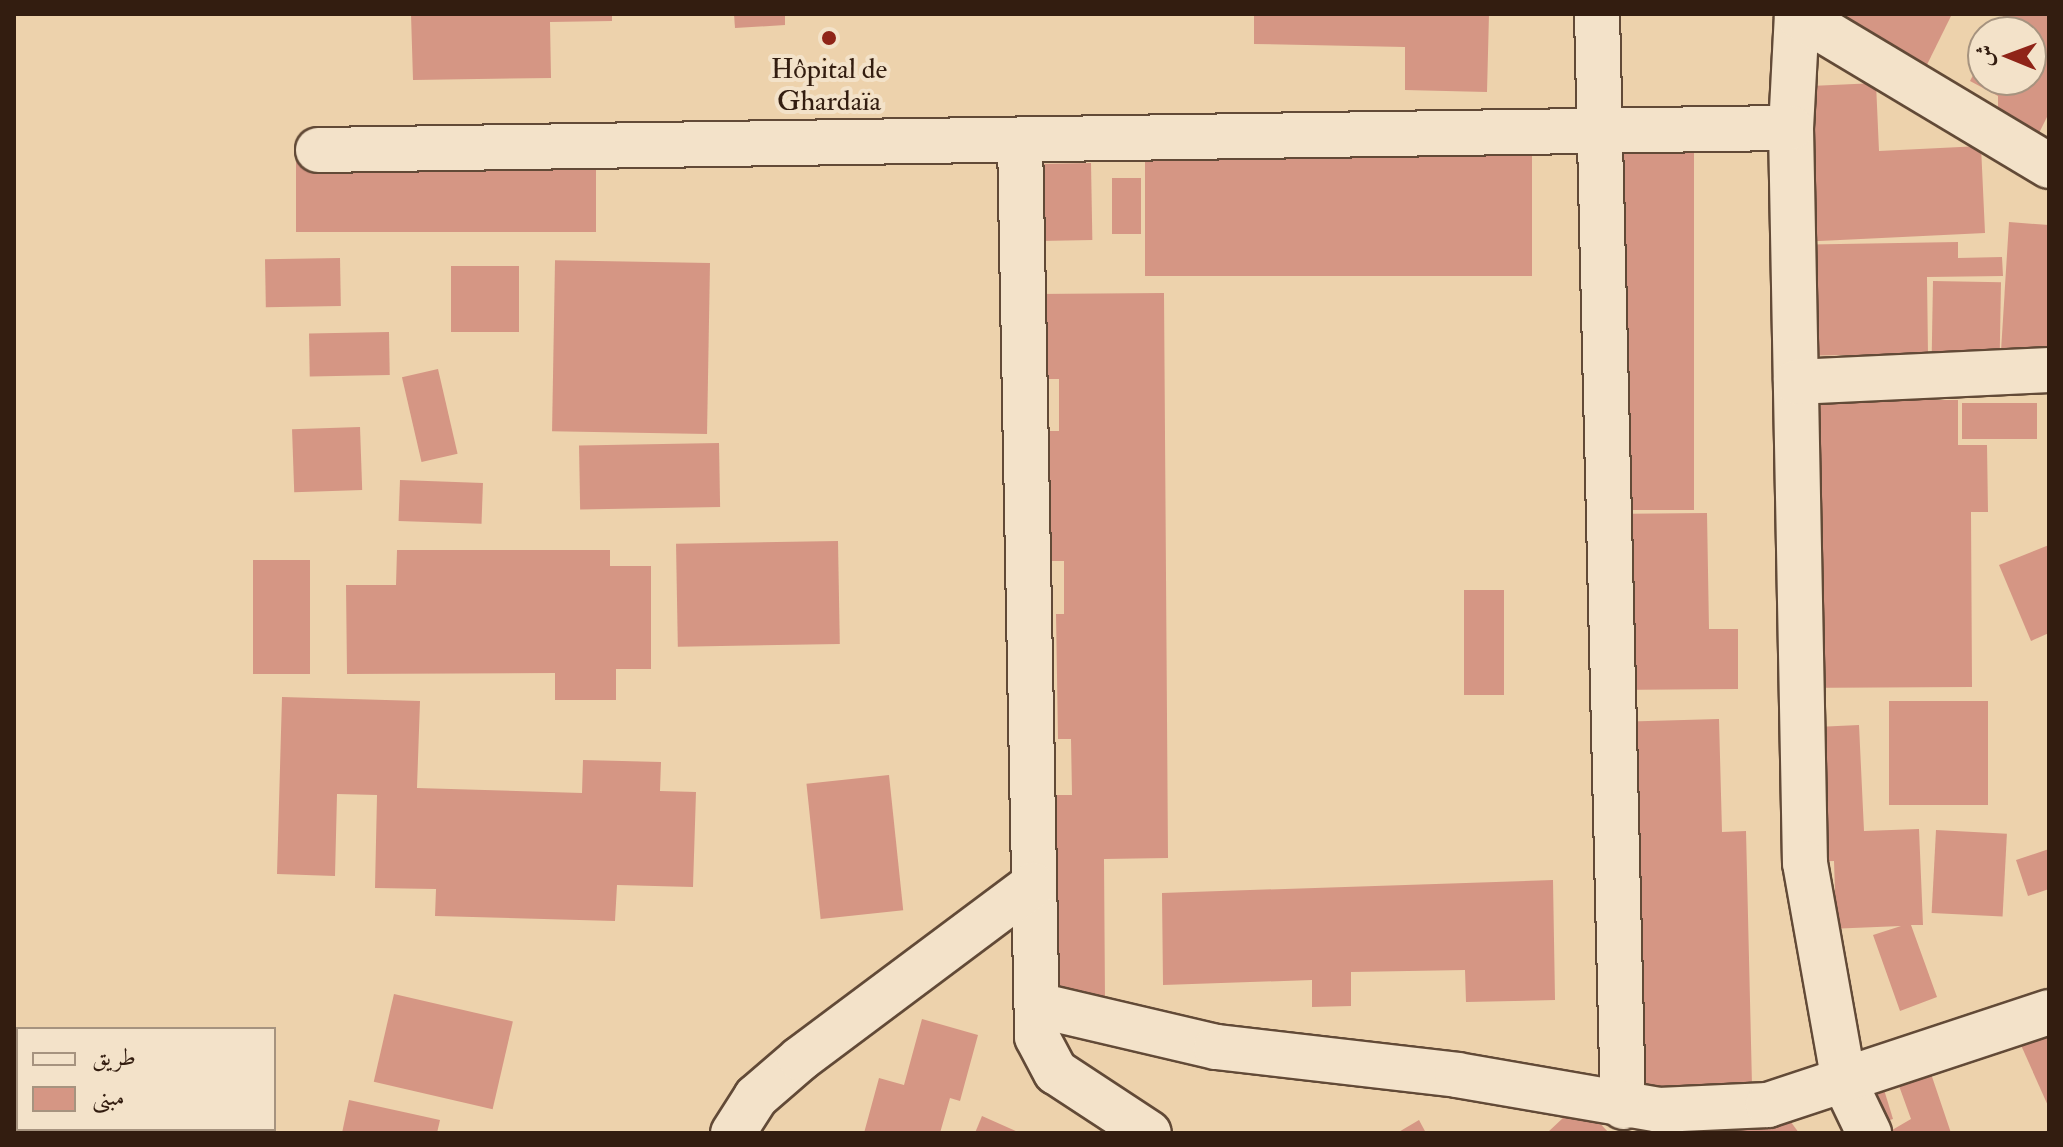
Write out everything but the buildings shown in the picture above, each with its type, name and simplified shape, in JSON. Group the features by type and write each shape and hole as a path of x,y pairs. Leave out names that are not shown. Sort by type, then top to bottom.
{"street":[{"path":"1597,14 1623,1107"},
{"path":"1869,1133 1844,1081 1805,863 1791,128 1797,15 2049,166"},
{"path":"318,150 1020,140 1601,127 1791,128"},
{"path":"1020,140 1033,885 1042,1057 1056,1072 1149,1133"},
{"path":"1796,382 2049,370"},
{"path":"733,1133 756,1097 800,1059 1033,885"},
{"path":"1037,1005 1216,1047 1457,1075 1623,1107 1735,1110 1844,1081 2049,1012"}],"place":[{"name":"Hôpital de Ghardaïa","path":"829,38"}]}
